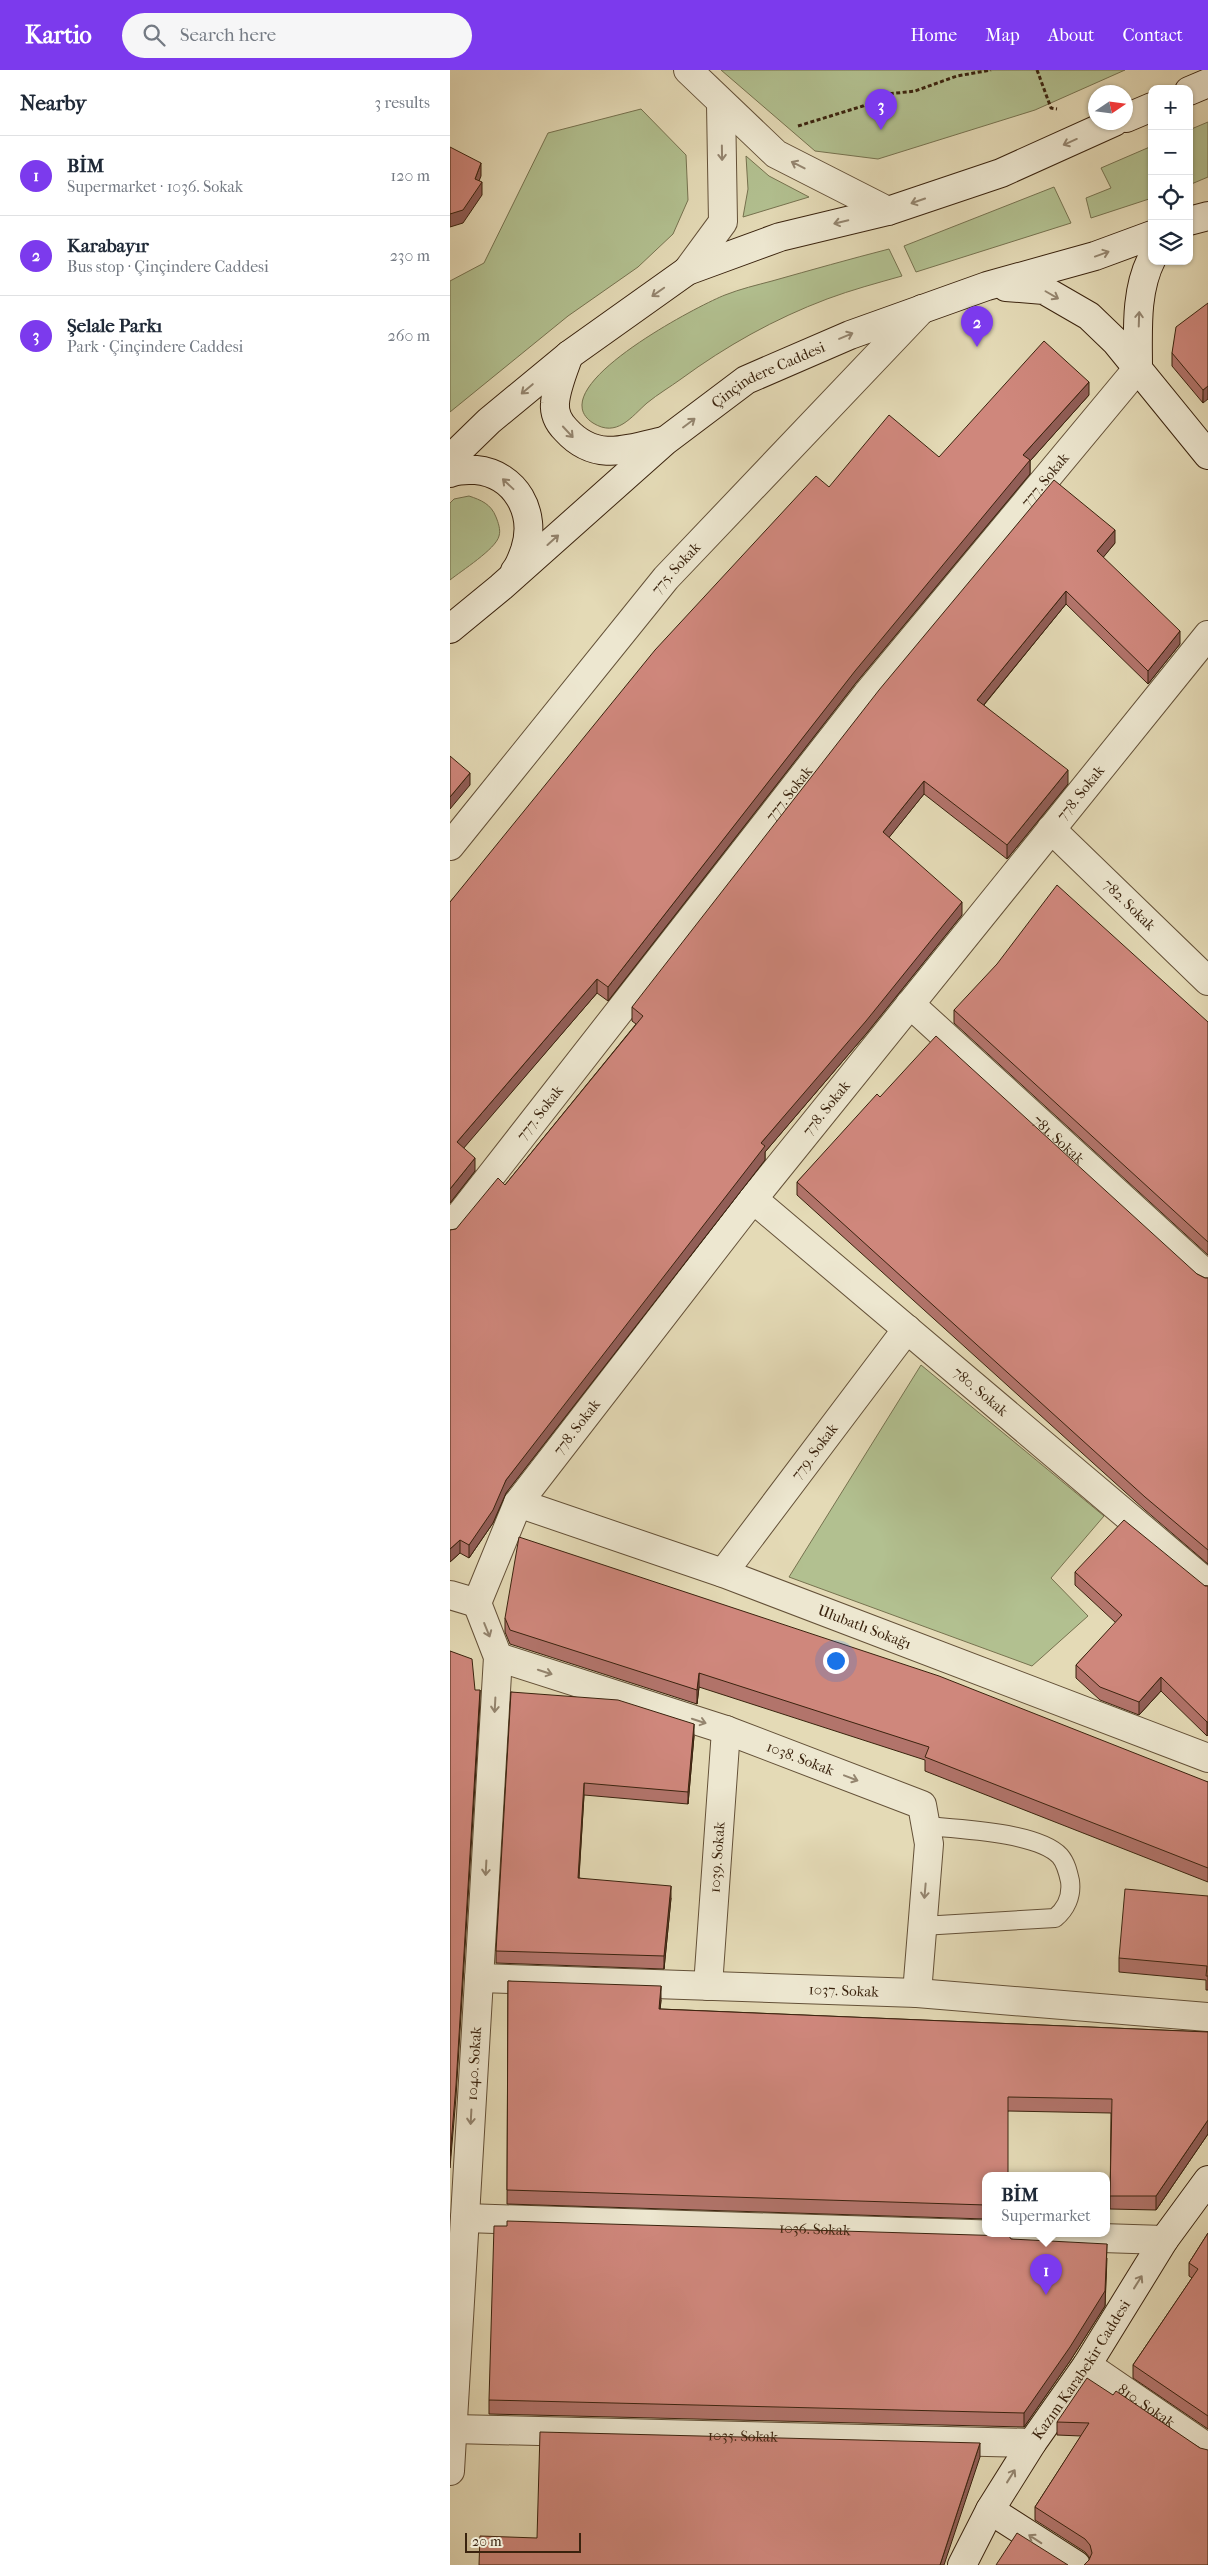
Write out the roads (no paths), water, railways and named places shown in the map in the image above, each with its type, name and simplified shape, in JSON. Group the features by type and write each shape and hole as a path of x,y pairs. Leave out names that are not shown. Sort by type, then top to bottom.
{"street":[{"path":"688,70 776,154 888,211"},
{"path":"1193,89 1208,83"},
{"path":"688,271 723,222 722,104"},
{"path":"1133,115 1148,109"},
{"path":"450,459 489,421 569,355 688,271 780,237 888,211 1001,173 1096,130"},
{"path":"1193,220 1208,216"},
{"name":"Çinçindere Caddesi","path":"450,629 501,587 665,441 746,380 850,335 987,286 1096,256 1148,236"},
{"path":"1138,368 1139,313 1143,275 1148,265"},
{"path":"987,286 1044,290 1089,316 1116,342 1208,455"},
{"name":"775. Sokak","path":"450,846 666,578 922,310"},
{"path":"569,355 555,403 558,421 577,442 600,451 624,450 665,441"},
{"name":"777. Sokak","path":"450,1228 867,694 1138,368"},
{"path":"450,473 459,469 484,471 504,478 521,496 528,517 528,541 519,566 501,587"},
{"name":"778. Sokak","path":"477,1603 518,1503 753,1199 1208,635"},
{"name":"782. Sokak","path":"1051,829 1208,981"},
{"name":"781. Sokak","path":"910,1004 1208,1276"},
{"name":"780. Sokak","path":"753,1199 1208,1584"},
{"name":"779. Sokak","path":"723,1573 907,1329"},
{"name":"Ulubatlı Sokağı","path":"518,1503 723,1573 1208,1758"},
{"path":"450,1595 477,1603 498,1657"},
{"name":"1038. Sokak","path":"498,1657 726,1730 922,1805 929,1844 917,1993"},
{"name":"1040. Sokak","path":"450,2471 498,1657"},
{"name":"1039. Sokak","path":"708,1986 726,1730"},
{"name":"1037. Sokak","path":"479,1978 917,1993 1208,2017"},
{"name":"Kazım Karabekir Caddesi","path":"962,2565 990,2510 1032,2443 1087,2365 1164,2240 1204,2193"},
{"name":"1036. Sokak","path":"465,2218 982,2234"},
{"name":"1036. Sokak","path":"1069,2237 1164,2240"},
{"name":"810. Sokak","path":"1087,2365 1208,2448"},
{"name":"1035. Sokak","path":"452,2429 1032,2443"},
{"path":"990,2510 1076,2565"}],"lane":[{"path":"922,1926 1055,1918 1064,1911 1069,1897 1070,1883 1062,1860 1046,1846 996,1833 926,1826"}],"place":[{"name":"Şelale Parkı","path":"881,130"},
{"name":"Karabayır","path":"977,347"},
{"name":"BİM","path":"1046,2295"}]}
